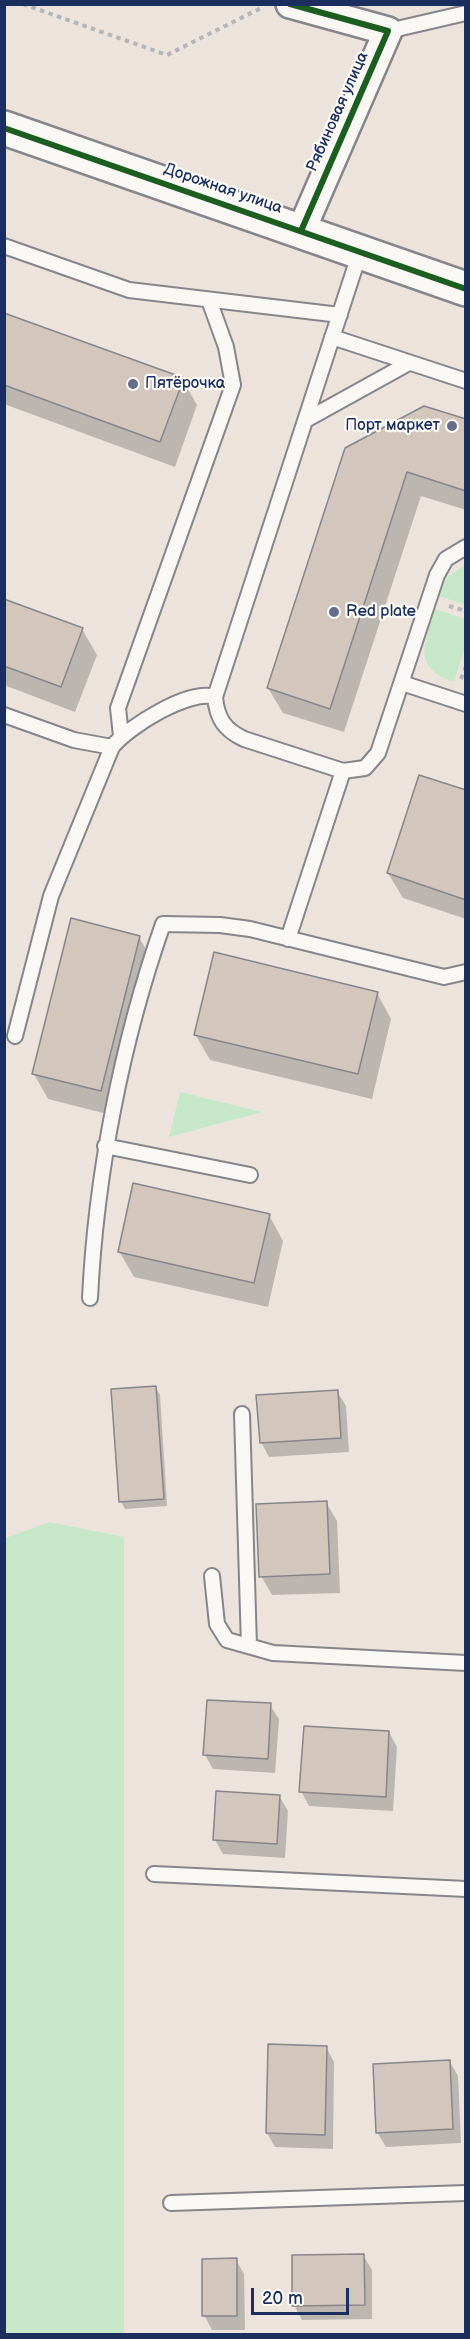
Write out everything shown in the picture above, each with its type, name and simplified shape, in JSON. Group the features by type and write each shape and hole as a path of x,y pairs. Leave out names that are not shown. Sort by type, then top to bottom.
{"street":[{"path":"290,4 388,31"},
{"name":"Рябиновая улица","path":"301,231 388,31"},
{"name":"Дорожная улица","path":"4,128 465,289"}],"lane":[{"path":"388,31 465,13"},
{"path":"4,246 113,286 340,315"},
{"path":"360,252 215,697 220,720 233,734 343,771 355,772 372,763 378,753 437,575 446,559 465,547"},
{"path":"15,1036 51,896 117,741 118,708 233,385 226,346 209,300"},
{"path":"332,338 465,381"},
{"path":"306,420 409,363"},
{"path":"402,683 465,704"},
{"path":"4,715 74,740 117,741 139,722 197,696 215,697"},
{"path":"288,939 343,771"},
{"path":"90,1298 105,1146 149,963 163,924 220,925 444,977 465,972"},
{"path":"105,1146 250,1176"},
{"path":"242,1414 249,1646"},
{"path":"212,1576 217,1624 227,1640 273,1653 465,1663"},
{"path":"154,1874 465,1889"},
{"path":"171,2203 465,2193"}],"path":[{"path":"23,4 167,55 269,4"}],"green space":[{"path":"465,565 465,605 439,596 446,578"},
{"path":"435,609 465,619 465,647 454,682 440,676 431,669 426,661 425,643"},
{"path":"180,1092 262,1112 169,1137"},
{"path":"50,1522 124,1537 124,2334 5,2334 5,1538"}],"building":[{"path":"4,313 184,378 160,442 4,385"},
{"path":"424,406 466,419 466,491 407,472 330,709 267,688 345,448"},
{"path":"4,599 83,628 61,687 4,666"},
{"path":"419,775 466,790 466,900 387,873"},
{"path":"71,918 140,936 101,1091 32,1074"},
{"path":"214,952 378,992 358,1074 194,1035"},
{"path":"133,1183 270,1214 254,1283 118,1252"},
{"path":"156,1386 164,1499 119,1502 111,1389"},
{"path":"338,1390 341,1438 260,1443 256,1395"},
{"path":"327,1501 330,1574 259,1577 256,1504"},
{"path":"207,1700 271,1703 268,1759 203,1755"},
{"path":"304,1726 389,1731 386,1797 299,1792"},
{"path":"216,1791 280,1795 277,1844 213,1840"},
{"path":"268,2044 327,2046 325,2135 266,2133"},
{"path":"450,2060 453,2129 376,2133 373,2064"},
{"path":"364,2254 365,2305 292,2306 292,2255"},
{"path":"237,2258 237,2316 202,2316 202,2259"}],"cycle path":[{"path":"290,4 388,31 301,231"},
{"path":"4,128 466,289"}],"place":[{"name":"Пятёрочка","path":"133,384"},
{"name":"Порт маркет","path":"452,426"},
{"name":"Red plate","path":"334,612"}]}
